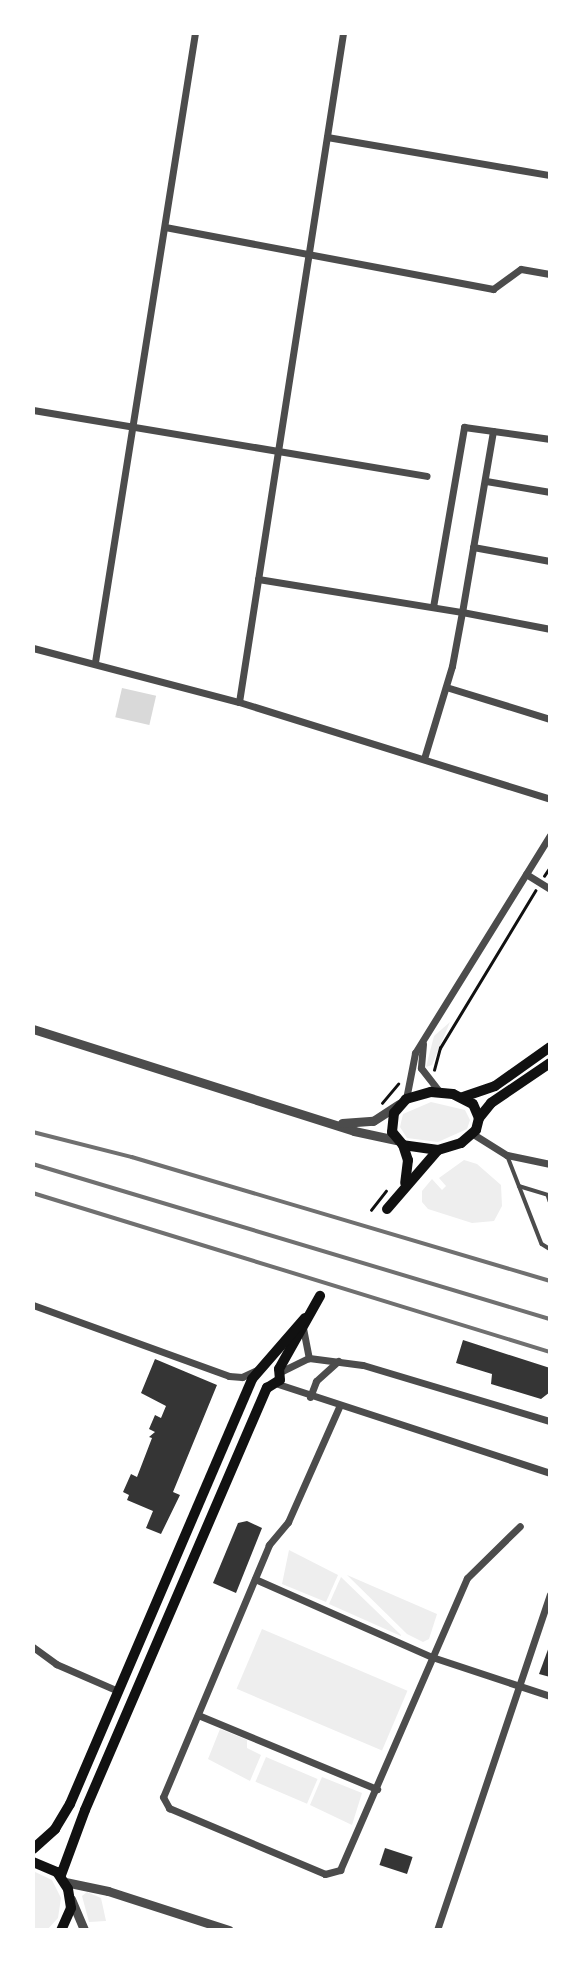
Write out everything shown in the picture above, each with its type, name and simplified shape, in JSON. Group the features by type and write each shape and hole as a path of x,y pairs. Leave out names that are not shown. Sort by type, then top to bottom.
{"main road":[{"path":"404,1186 408,1164 391,1122 404,1101 440,1091 463,1097 495,1086 550,1046"},
{"path":"387,1209 404,1186 438,1150 473,1134 479,1118 491,1103 550,1063"},
{"path":"463,1097 479,1118"},
{"path":"400,1143 438,1150"},
{"path":"33,1849 63,1817 228,1430 259,1369 305,1318 320,1296"},
{"path":"63,1879 85,1810 305,1318"},
{"path":"259,1369 276,1378"},
{"path":"259,1369 260,1384 276,1378"},
{"path":"33,1862 63,1879 71,1899 61,1930"}],"street":[{"path":"95,662 135,428 195,33"},
{"path":"239,702 311,255 343,33"},
{"path":"327,137 550,175"},
{"path":"165,227 493,289 521,269 550,274"},
{"path":"33,410 427,475"},
{"path":"433,607 464,427 550,439"},
{"path":"424,759 446,687 493,431"},
{"path":"485,481 550,492"},
{"path":"473,547 550,561"},
{"path":"258,579 550,629"},
{"path":"33,648 95,662 239,702 550,799"},
{"path":"446,687 550,719"},
{"path":"337,1123 373,1121 404,1101 410,1065 550,835"},
{"path":"526,874 541,881 550,890"},
{"path":"33,1029 400,1143"},
{"path":"424,1041 421,1068 426,1079 440,1091"},
{"path":"473,1134 507,1155 550,1164"},
{"path":"33,1306 229,1376 242,1377 259,1369"},
{"path":"305,1318 303,1341 309,1358"},
{"path":"550,1421 402,1375 338,1361 309,1358 276,1378 310,1397 550,1473"},
{"path":"310,1397 316,1381 338,1361"},
{"path":"339,1407 288,1522 269,1545 255,1578 163,1797 169,1808 325,1874 346,1865 467,1578 520,1526"},
{"path":"255,1578 432,1657 550,1696"},
{"path":"437,1930 550,1594"},
{"path":"35,1650 56,1664 118,1691"},
{"path":"198,1715 377,1789"},
{"path":"63,1879 229,1930"},
{"path":"71,1899 84,1930"}],"lane":[{"path":"507,1155 542,1244 550,1249"},
{"path":"519,1186 548,1195 550,1201"}],"path":[{"path":"433,1069 440,1048 550,867"},
{"path":"376,1111 404,1082"},
{"path":"384,1192 391,1186"}],"shaded area":[{"path":"122,688 156,696 149,725 115,717"},
{"path":"450,1022 432,1065 426,1067 434,1036"},
{"path":"431,1102 465,1110 470,1120 467,1129 438,1142 407,1138 400,1127 403,1114"},
{"path":"464,1160 477,1164 501,1185 502,1206 494,1221 472,1223 428,1209 422,1202 422,1191 432,1179 442,1190 446,1186 439,1178"},
{"path":"289,1550 338,1575 326,1602 282,1584"},
{"path":"347,1575 437,1614 429,1639 423,1642 407,1634"},
{"path":"341,1577 401,1635 401,1636 329,1604"},
{"path":"262,1629 407,1691 382,1751 237,1689"},
{"path":"220,1729 247,1740 247,1748 261,1755 250,1781 208,1759"},
{"path":"266,1757 318,1779 307,1804 255,1782"},
{"path":"322,1777 362,1793 352,1825 310,1805"},
{"path":"33,1871 52,1880 61,1898 58,1918 47,1930 33,1930"},
{"path":"87,1892 101,1898 106,1921 89,1922 82,1896"}],"building":[{"path":"463,1340 550,1368 550,1392 541,1399 491,1384 492,1374 456,1363"},
{"path":"155,1359 217,1385 173,1492 180,1495 161,1534 146,1528 153,1511 127,1500 129,1495 123,1492 131,1474 137,1477 152,1438 149,1437 155,1432 149,1429 155,1415 161,1418 166,1406 141,1393"},
{"path":"247,1521 262,1528 236,1593 213,1583 238,1523"},
{"path":"550,1644 550,1677 539,1674"},
{"path":"385,1848 413,1857 407,1874 379,1865"}],"railway":[{"path":"33,1132 132,1157 550,1281"},
{"path":"33,1164 550,1319"},
{"path":"33,1193 550,1352"}]}
